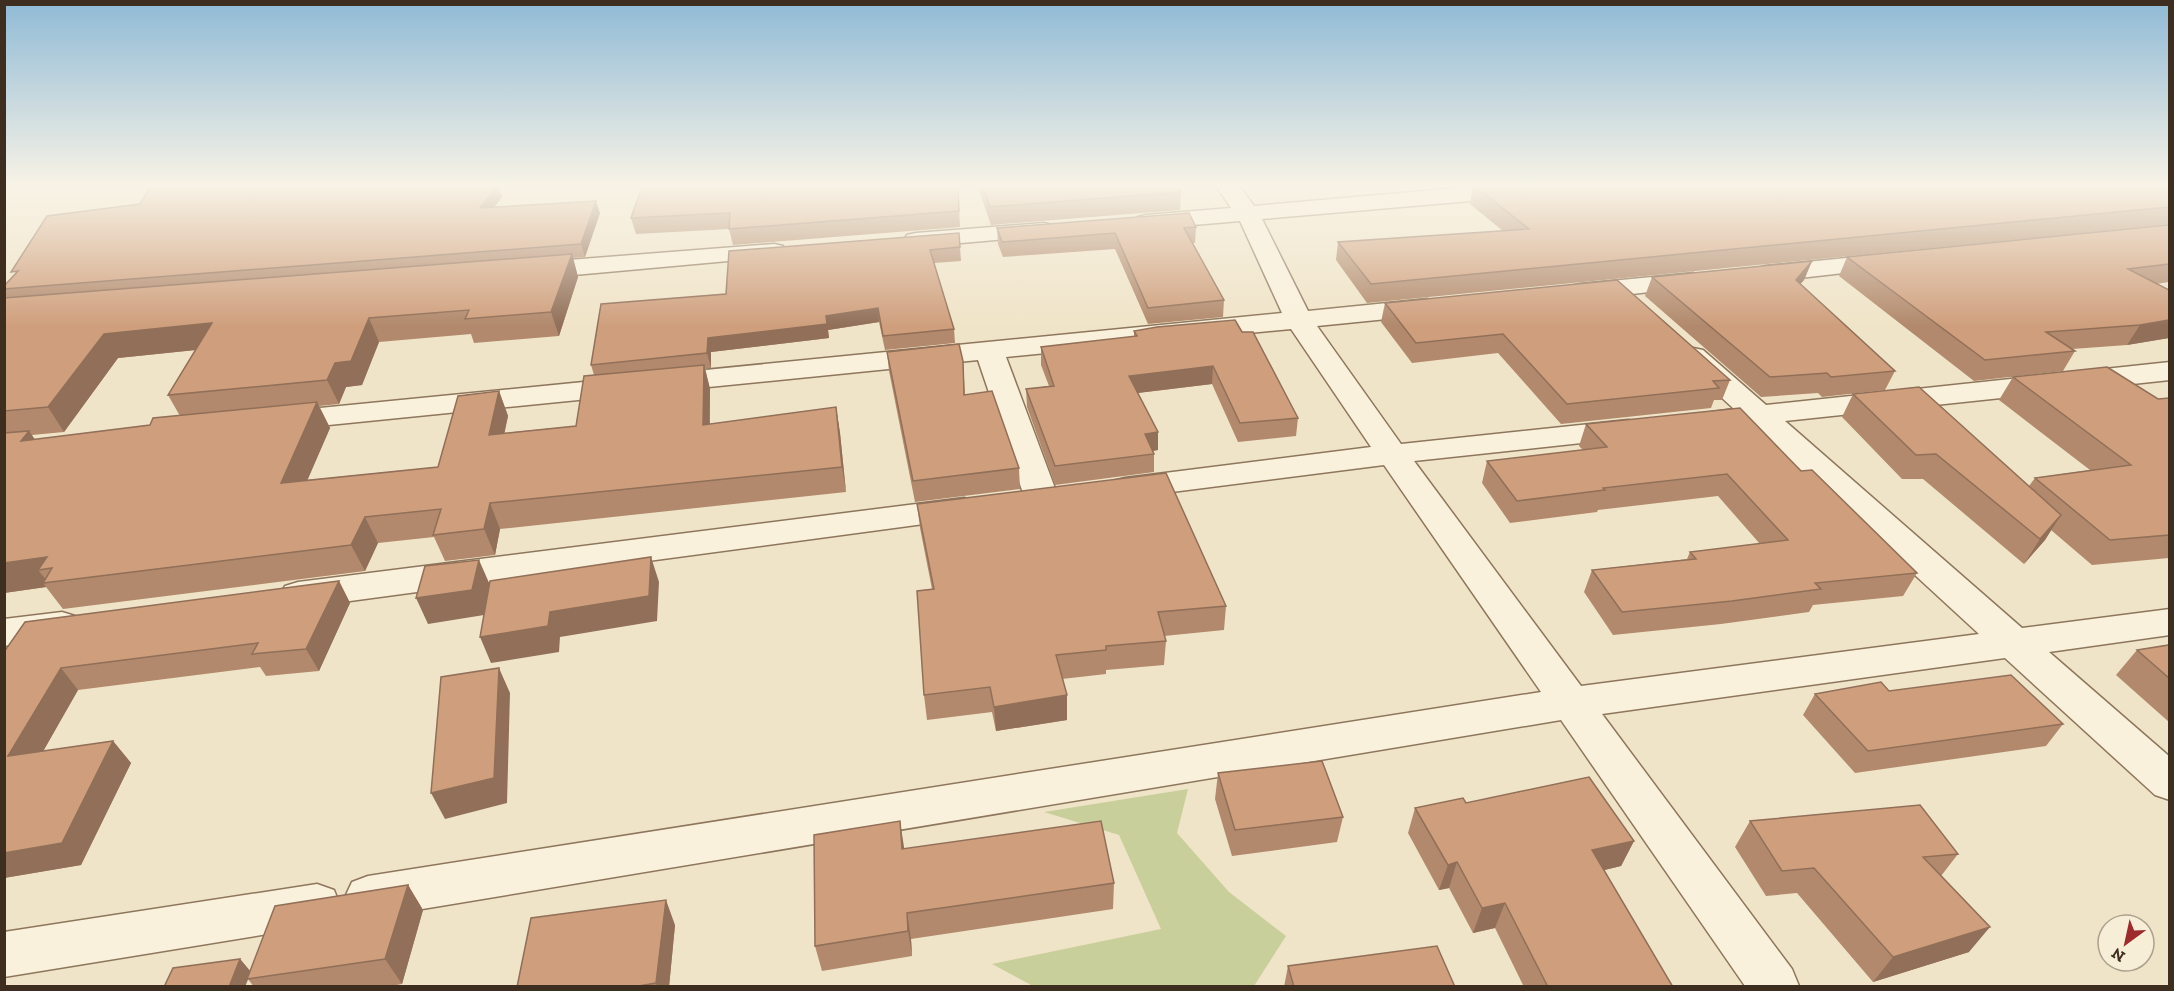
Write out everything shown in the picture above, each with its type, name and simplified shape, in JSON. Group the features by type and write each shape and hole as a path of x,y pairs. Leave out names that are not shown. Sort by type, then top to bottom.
{"street":[{"path":"895,241 1000,233"},
{"path":"1255,233 1299,320 1392,454 1774,987"},
{"path":"505,273 801,249"},
{"path":"1559,294 1915,259"},
{"path":"1618,288 2169,783"},
{"path":"254,424 1453,305"},
{"path":"989,350 1042,499"},
{"path":"264,599 1392,454 2169,372"},
{"path":"4,633 87,622"},
{"path":"4,955 1571,703 2169,622"}],"green space":[{"path":"1188,789 1177,833 1229,892 1286,936 1254,986 1033,986 992,964 1161,929 1119,835 1044,812"}],"building":[{"path":"36,233 585,233 581,244 4,289 4,286 18,271 11,272"},
{"path":"959,233 960,247 930,250 954,329 883,336 878,308 826,316 827,324 708,338 707,353 591,365 601,304 726,294 729,251"},
{"path":"999,233 1112,233 1002,242"},
{"path":"1115,233 1187,233 1224,300 1148,308"},
{"path":"1467,233 1897,233 1371,284 1338,242"},
{"path":"2086,233 2169,233 2169,264 2128,269 2169,290 2169,320 2140,325 2046,332 2075,351 1985,360 1847,257"},
{"path":"572,254 551,312 465,319 469,310 369,318 351,361 335,363 327,380 168,395 212,323 104,334 48,407 4,411 4,298"},
{"path":"1812,261 1796,280 1895,371 1831,377 1827,373 1770,377 1652,277"},
{"path":"1617,280 1730,380 1713,381 1719,388 1567,404 1503,334 1416,343 1385,303"},
{"path":"1235,320 1242,332 1253,332 1298,418 1240,423 1213,366 1129,376 1158,432 1145,434 1154,454 1055,466 1026,389 1054,386 1041,347 1137,336 1134,331 1157,327"},
{"path":"959,344 963,361 964,395 992,391 1019,468 913,481 887,352"},
{"path":"704,365 703,425 836,407 842,467 490,503 484,529 433,535 441,509 365,517 351,545 43,583 52,568 38,570 47,557 4,563 4,433 29,431 21,441 150,425 153,418 317,402 281,483 438,467 458,396 499,391 489,435 576,426 584,376"},
{"path":"2107,367 2158,399 2169,398 2169,535 2110,540 2035,478 2131,465 2013,377"},
{"path":"1919,387 2061,515 2040,539 1936,454 1916,455 1853,394"},
{"path":"1740,408 1801,471 1812,470 1917,573 1815,583 1821,589 1732,601 1622,612 1592,570 1696,559 1690,552 1788,540 1727,474 1603,488 1605,490 1517,501 1487,461 1607,447 1586,424"},
{"path":"1166,473 1226,606 1158,612 1166,641 1106,646 1106,650 1056,655 1067,695 994,707 990,687 924,695 917,591 934,589 917,504"},
{"path":"651,557 649,596 550,612 548,626 480,637 490,581"},
{"path":"479,560 472,590 416,598 425,566"},
{"path":"339,581 306,649 252,654 258,643 61,668 8,756 113,741 62,843 4,853 4,652 25,622"},
{"path":"2169,645 2169,678 2137,650"},
{"path":"499,668 494,778 431,793 441,677"},
{"path":"2011,675 2063,724 1868,751 1815,694 1881,682 1889,691"},
{"path":"1322,761 1343,817 1235,830 1218,773"},
{"path":"1589,777 1634,841 1592,850 1673,987 1548,987 1505,903 1482,908 1457,862 1448,865 1415,808 1463,798 1466,803"},
{"path":"1920,805 1958,854 1923,857 1990,927 1893,957 1814,868 1782,871 1750,821"},
{"path":"900,821 902,849 1101,821 1114,883 907,913 908,931 815,946 814,835"},
{"path":"408,885 385,959 247,979 275,906"},
{"path":"666,900 656,983 633,987 517,987 531,918"},
{"path":"1437,946 1455,987 1294,987 1288,966"},
{"path":"240,959 229,987 164,987 173,968"}]}
